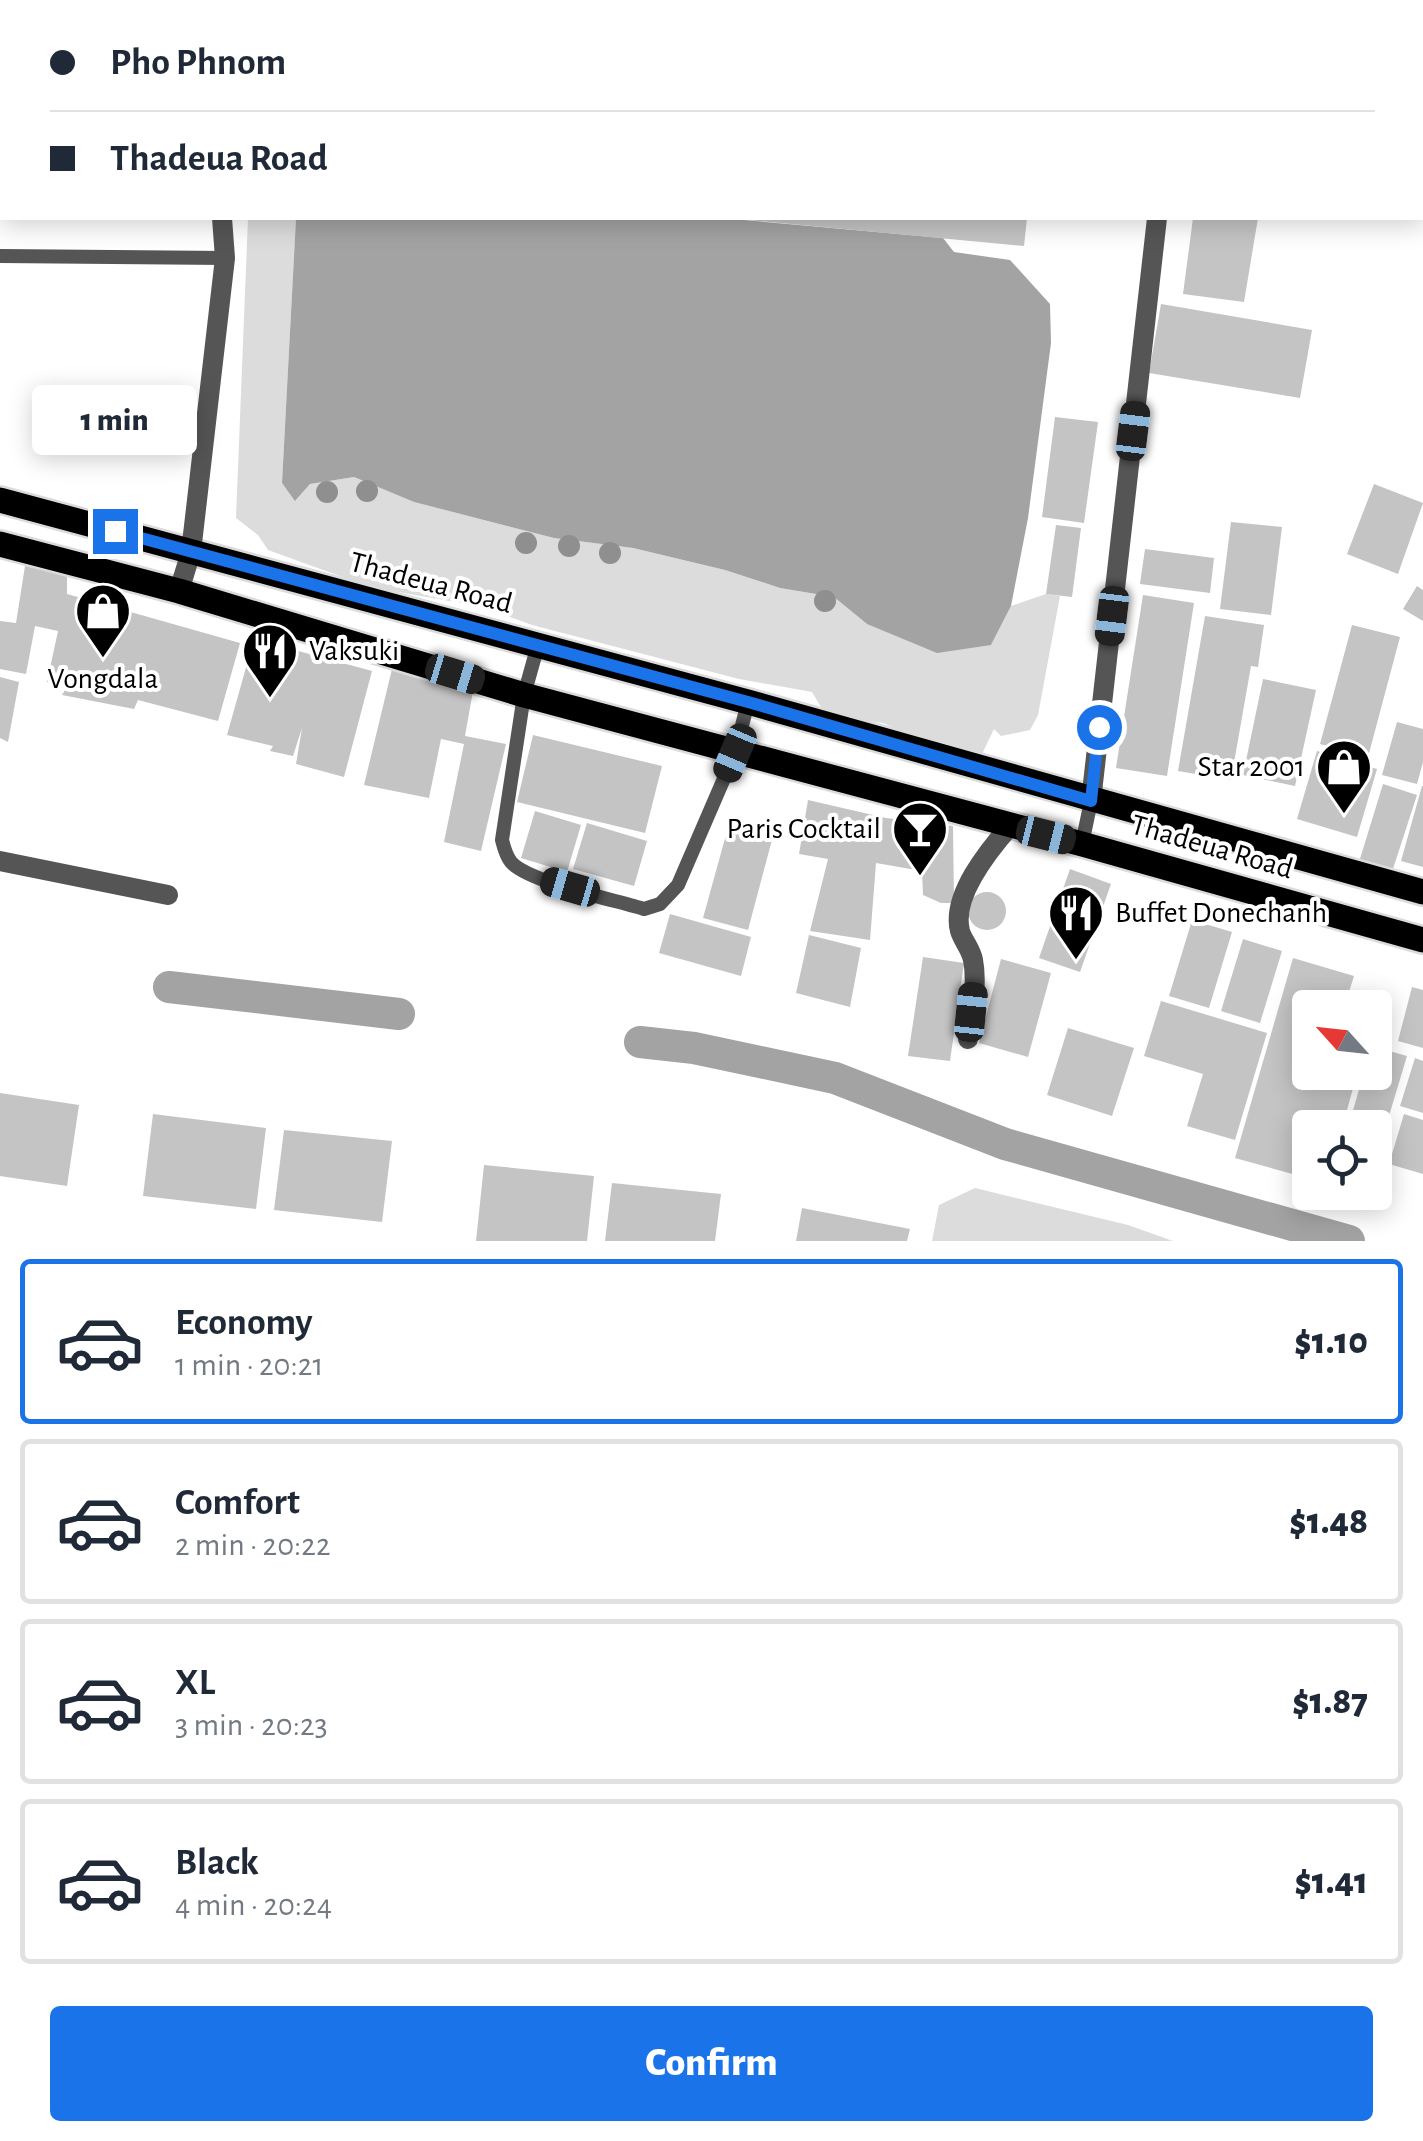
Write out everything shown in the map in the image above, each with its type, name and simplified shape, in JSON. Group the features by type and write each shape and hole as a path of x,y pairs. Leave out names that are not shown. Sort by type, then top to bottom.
{"main road":[{"name":"Thadeua Road","path":"0,500 748,702 1423,892"},
{"name":"Thadeua Road","path":"0,544 178,591 524,695 1423,940"}],"street":[{"path":"178,591 192,552 225,258 222,220"},
{"path":"1091,801 1157,220"},
{"path":"968,1039 973,958 959,929 962,902 978,866 1010,826"},
{"path":"0,861 168,896"}],"lane":[{"path":"0,256 225,258"},
{"path":"538,646 524,695 502,840 507,855 512,865 533,876 644,908 660,904 678,885 735,753 748,702"},
{"path":"1082,844 1091,801"}],"shaded area":[{"path":"248,220 296,220 282,483 296,500 310,484 354,477 414,502 554,538 633,548 780,588 834,597 867,624 991,645 1011,606 1046,594 1060,596 1038,715 1030,730 1001,736 994,729 982,754 910,735 883,723 845,718 821,707 812,692 739,679 532,625 483,607 370,587 268,550 258,535 236,518"},
{"path":"296,220 743,220 943,238 954,252 1010,260 1050,304 1051,343 1028,518 1011,606 991,645 937,653 867,624 834,597 780,588 633,548 554,538 414,502 354,477 310,484 295,501 282,483"},
{"path":"975,1188 1128,1225 1173,1241 932,1241 939,1205"}],"building":[{"path":"749,220 1027,220 1024,246"},
{"path":"1193,220 1258,220 1244,302 1183,294"},
{"path":"1161,304 1312,330 1300,398 1149,373"},
{"path":"1055,417 1098,422 1084,523 1042,517"},
{"path":"1374,484 1423,503 1398,574 1347,554"},
{"path":"1231,522 1282,527 1271,615 1220,609"},
{"path":"1056,525 1081,528 1072,597 1046,594"},
{"path":"1145,549 1214,558 1210,593 1140,584"},
{"path":"25,566 67,575 67,594 240,643 218,721 138,700 134,709 62,695 67,687 47,682 58,631 35,626 26,674 0,669 0,621 16,623"},
{"path":"1417,586 1423,590 1423,621 1403,609"},
{"path":"1143,595 1194,603 1167,776 1116,768"},
{"path":"1205,616 1264,625 1258,667 1251,666 1231,780 1178,771"},
{"path":"1352,625 1400,637 1368,757 1320,744"},
{"path":"254,639 372,671 344,777 296,764 302,728 293,756 270,751 273,746 227,735"},
{"path":"392,669 473,691 465,736 506,744 481,851 444,842 464,744 441,739 429,798 364,785"},
{"path":"0,677 19,682 8,742 0,738"},
{"path":"1263,679 1316,690 1295,786 1243,775"},
{"path":"1397,722 1423,729 1423,762 1417,784 1382,775"},
{"path":"533,735 662,766 645,833 517,802"},
{"path":"1317,751 1377,769 1357,837 1297,819"},
{"path":"1383,784 1417,795 1392,872 1359,862"},
{"path":"1423,786 1423,867 1401,861"},
{"path":"808,800 886,818 953,826 954,903 941,903 923,895 922,871 876,863 870,940 810,931 828,859 799,854"},
{"path":"535,811 581,825 567,872 521,858"},
{"path":"587,823 647,841 634,886 573,869"},
{"path":"729,824 773,836 748,930 703,918"},
{"path":"1070,869 1111,884 1080,972 1039,958"},
{"path":"987,892 1000,898 1006,911 1000,924 987,930 974,924 968,911 974,898"},
{"path":"670,914 751,937 741,976 659,953"},
{"path":"1192,920 1232,932 1209,1008 1169,996"},
{"path":"809,935 861,948 850,1007 796,993"},
{"path":"1243,939 1282,951 1260,1023 1221,1011"},
{"path":"923,957 964,963 950,1061 908,1056"},
{"path":"1293,958 1354,976 1350,990 1292,990 1292,1090 1353,1090 1347,1110 1292,1110 1292,1174 1235,1158"},
{"path":"1001,959 1051,973 1028,1057 979,1043"},
{"path":"1412,987 1423,990 1423,1048 1398,1041"},
{"path":"1161,1001 1267,1033 1235,1140 1187,1126 1203,1074 1144,1056"},
{"path":"1068,1028 1134,1048 1112,1116 1047,1095"},
{"path":"1392,1052 1407,1056 1391,1110 1353,1110 1359,1090 1392,1090"},
{"path":"1415,1058 1423,1061 1423,1113 1400,1106"},
{"path":"0,1093 79,1105 67,1186 0,1176"},
{"path":"153,1114 266,1128 256,1209 143,1196"},
{"path":"1404,1114 1423,1120 1423,1174 1392,1165"},
{"path":"284,1130 392,1141 382,1222 274,1210"},
{"path":"484,1165 594,1176 587,1241 476,1241"},
{"path":"612,1183 721,1194 715,1241 605,1241"},
{"path":"802,1208 910,1229 907,1241 796,1241"}],"waterway":[{"path":"169,987 399,1014"},
{"path":"640,1042 694,1048 835,1078 1005,1144 1349,1241"}],"place":[{"name":"Vongdala","path":"103,660"},
{"name":"Vaksuki","path":"270,700"},
{"name":"Star 2001","path":"1344,816"},
{"name":"Paris Cocktail","path":"920,878"},
{"name":"Buffet Donechanh","path":"1076,962"}],"route":[{"path":"115,531 748,702 1091,801 1099,727"}]}
